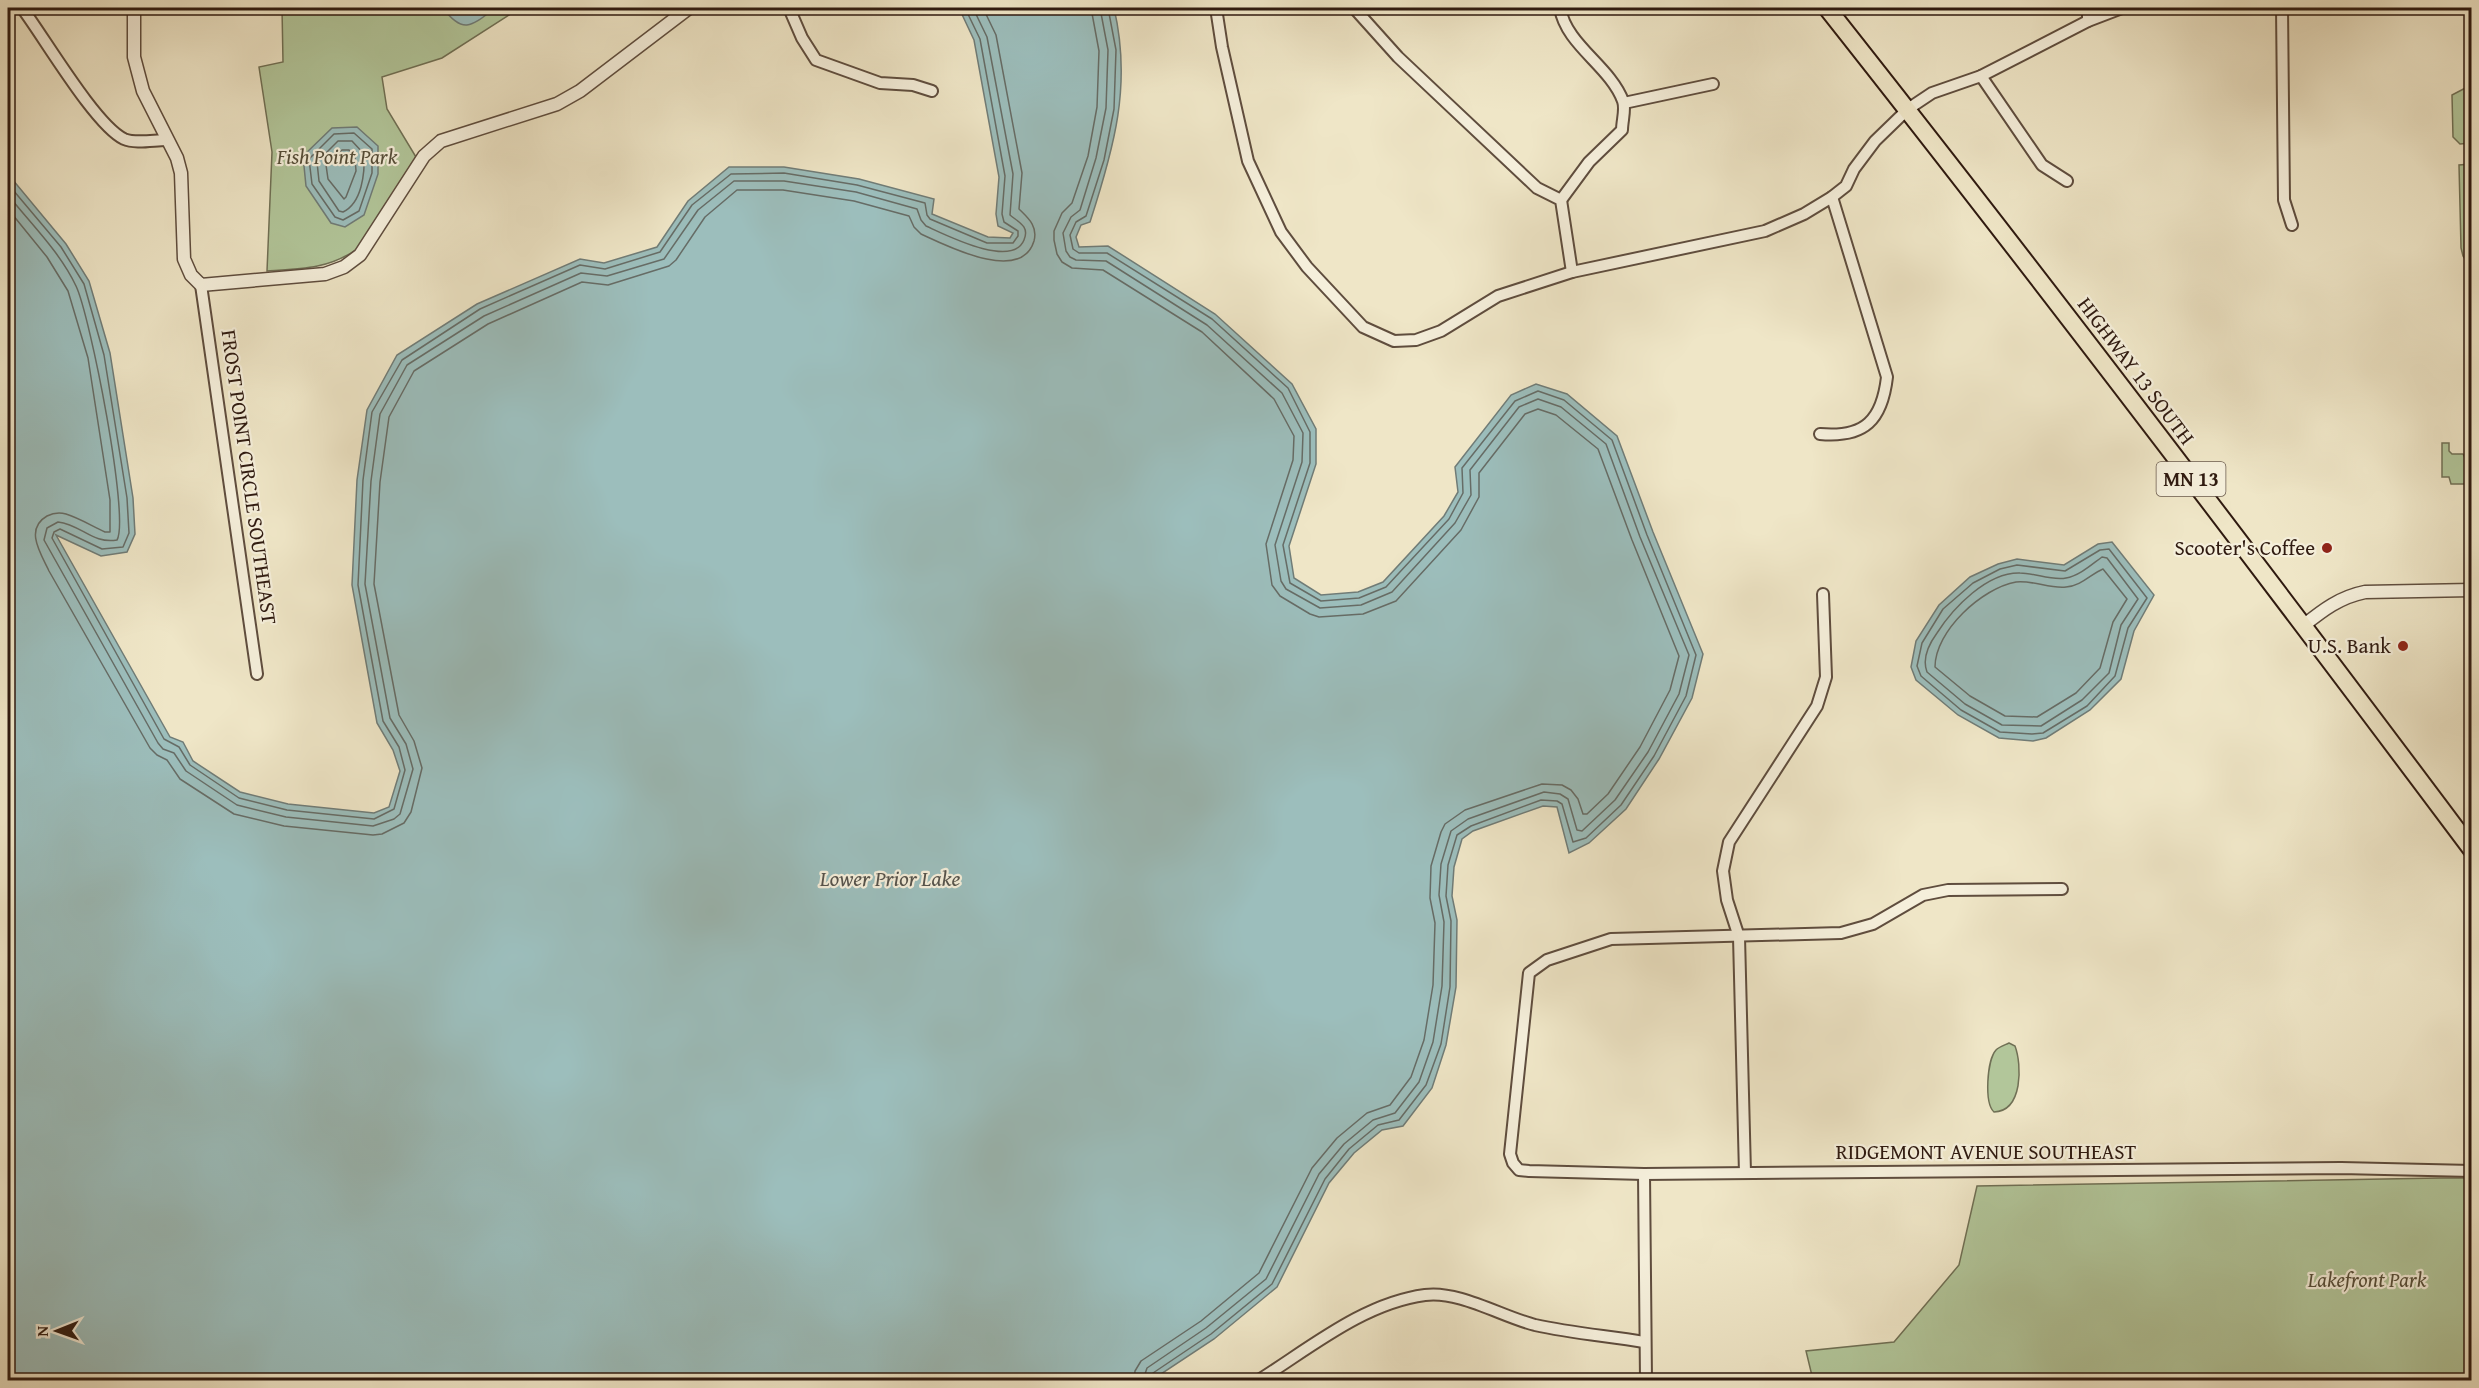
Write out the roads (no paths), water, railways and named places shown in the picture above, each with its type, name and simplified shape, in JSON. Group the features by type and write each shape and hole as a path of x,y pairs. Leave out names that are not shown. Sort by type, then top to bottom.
{"main road":[{"name":"HIGHWAY 13 SOUTH","path":"1827,8 1908,109 2472,850"}],"street":[{"path":"22,8 88,102 113,132 127,141 166,140"},
{"path":"134,8 134,57 143,91 177,158 181,173 184,260 191,275 201,285 325,274 344,267 360,255 424,156 441,141 557,104 580,91 689,8"},
{"path":"789,8 802,38 816,60 880,82 913,85 932,91"},
{"path":"1216,8 1228,77 1248,161 1281,232 1307,267 1364,327 1394,341 1416,340 1441,331 1498,296 1572,272 1765,231 1832,197 1846,186 1854,169 1875,141 1908,109 1932,93 1981,76 2088,21 2122,8"},
{"path":"1354,8 1398,57 1537,188 1561,200"},
{"path":"1560,8 1571,33 1610,78 1624,103 1622,130 1589,162 1561,200 1572,272"},
{"path":"2088,8 2088,21"},
{"path":"2282,8 2284,200 2292,225"},
{"path":"1981,76 2042,165 2067,181"},
{"path":"1624,103 1713,84"},
{"path":"1820,434 1840,436 1854,433 1872,420 1884,400 1887,377 1832,197"},
{"name":"FROST POINT CIRCLE SOUTHEAST","path":"201,285 257,674"},
{"path":"2303,626 2331,605 2354,594 2472,590"},
{"path":"1744,1173 1738,937 1726,900 1723,871 1729,842 1817,706 1826,677 1823,594"},
{"path":"1738,937 1841,933 1873,924 1923,895 1948,890 2062,889"},
{"name":"RIDGEMONT AVENUE SOUTHEAST","path":"1738,937 1611,939 1547,960 1530,973 1510,1154 1519,1170 1644,1174 2341,1168 2472,1171"},
{"path":"1644,1174 1646,1380"},
{"path":"1259,1380 1362,1316 1393,1303 1427,1294 1455,1298 1535,1325 1644,1342"}],"water":[{"path":"443,8 495,8 474,23 462,25"},
{"name":"Lower Prior Lake","path":"959,8 1114,8 1121,64 1118,116 1113,142 1090,222 1081,225 1076,237 1079,247 1108,246 1215,314 1292,384 1316,429 1316,464 1289,546 1294,578 1321,595 1358,592 1383,582 1444,516 1458,492 1455,467 1511,395 1536,384 1567,394 1617,436 1703,654 1692,698 1659,759 1626,809 1589,843 1569,853 1557,807 1543,806 1473,831 1462,839 1454,867 1452,896 1457,920 1456,987 1446,1045 1432,1088 1403,1126 1382,1130 1354,1153 1329,1183 1277,1287 1214,1339 1152,1380 8,1380 8,174 66,244 89,281 110,353 133,498 135,534 127,552 101,556 56,535 170,737 183,742 193,761 240,792 288,804 374,813 389,807 400,771 393,750 377,723 352,585 357,480 367,410 397,355 477,304 580,259 604,263 657,247 688,201 729,167 784,167 859,179 934,199 932,214 988,237 1010,238 1013,233 998,226 996,214 999,177 974,40"},
{"path":"357,127 378,146 378,174 364,215 345,227 331,223 306,186 303,156 332,128"},
{"path":"2112,542 2154,595 2134,631 2121,679 2090,710 2046,738 2033,741 1999,738 1958,715 1916,680 1911,667 1916,641 1939,605 1970,577 1998,564 2017,559 2064,565 2098,544"}],"place":[{"name":"Scooter's Coffee","path":"2327,548"},
{"name":"U.S. Bank","path":"2403,646"}],"park label":[{"name":"Fish Point Park","path":"337,157"},
{"name":"Lakefront Park","path":"2367,1280"}]}
